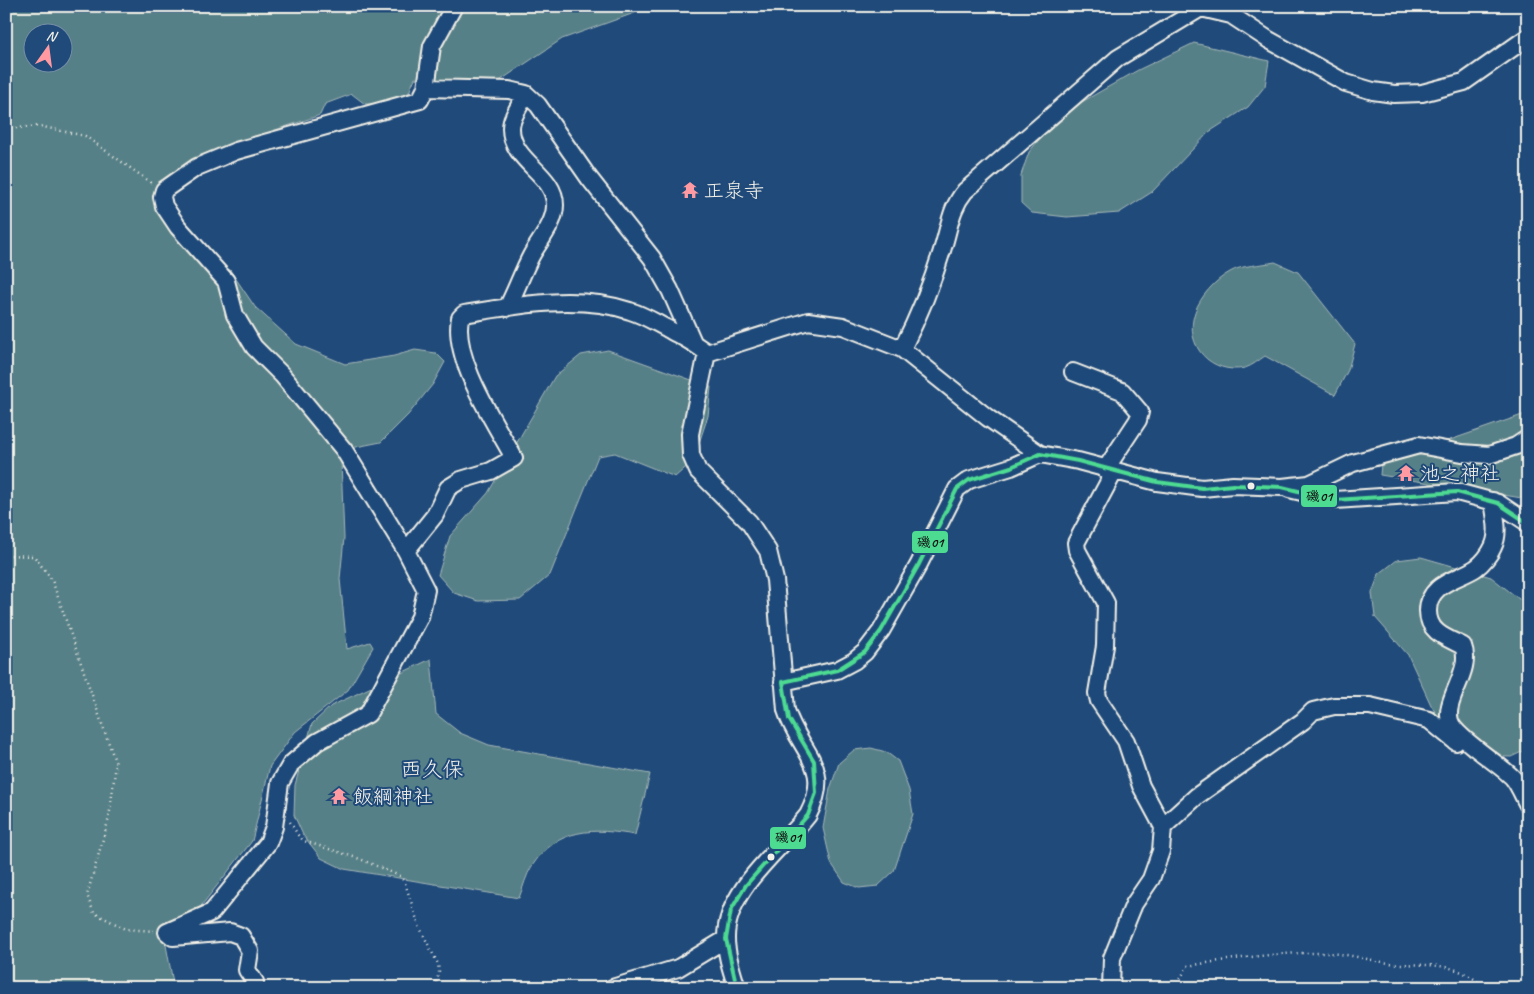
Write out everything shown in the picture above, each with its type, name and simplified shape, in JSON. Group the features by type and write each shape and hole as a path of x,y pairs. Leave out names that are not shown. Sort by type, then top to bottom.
{"street":[{"path":"254,982 247,970 250,951 241,936 230,932 173,938 167,932 212,912 268,843 274,827 280,783 291,764 317,742 360,720 372,709 420,617 426,590 406,551 344,450 282,374 254,347 235,315 226,281 178,227 164,206 162,197 164,190 197,167 274,139 420,100 426,88 432,46 454,6"},
{"path":"902,349 944,245 950,216 961,196 1118,58 1188,14 1201,8 1231,15 1269,40 1346,83 1373,91 1394,94 1422,93 1464,82 1528,37"},
{"path":"426,88 509,90 526,94 538,105 590,178 652,258 670,290 694,342"},
{"path":"507,308 531,256 549,226 555,208 553,191 548,182 532,169 520,152 512,134 512,123 526,94"},
{"path":"406,551 435,515 448,488 461,480 476,478 514,458 474,388 469,374 459,324 460,318 464,314 556,303 605,305 640,314 694,342 707,353"},
{"path":"707,353 808,321 843,326 902,349 988,418 1040,454 1078,461 1110,471 1158,482 1202,488 1233,485 1282,487 1308,484 1353,463 1419,445 1462,453 1489,455 1516,446 1528,438"},
{"path":"707,353 690,434 691,455 698,471 749,522 768,551 775,580 783,682 789,719 814,761 817,780 815,798 808,815 734,901 728,919 726,940 737,988"},
{"path":"1073,372 1122,391 1140,412 1138,420 1110,471 1076,543 1077,550 1106,603 1105,646 1097,693 1099,701 1126,741 1141,786 1164,827 1161,851 1151,880 1134,904 1112,958 1111,988"},
{"path":"783,682 837,670 860,657 881,631 918,566 957,489 969,480 1011,467 1040,454"},
{"path":"1282,487 1335,500 1450,492 1493,501 1528,523"},
{"path":"1493,501 1497,528 1494,545 1486,558 1476,568 1442,585 1428,605 1429,622 1444,638 1463,646 1466,652 1466,663 1449,711 1450,721 1456,732 1513,778 1528,805"},
{"path":"1164,827 1197,796 1303,721 1313,711 1334,706 1370,706 1429,720 1479,758 1484,754"},
{"path":"612,988 678,968 726,940"}],"path":[{"path":"6,129 39,126 86,136 154,184"},
{"path":"6,555 34,556 52,580 116,764 109,818 87,895 94,913 126,929 167,932"},
{"path":"288,818 293,829 304,840 360,859 400,876 405,883 419,926 438,964 439,972 435,988"},
{"path":"1176,988 1187,966 1231,959 1325,953 1389,963 1447,965 1474,977 1485,988"}],"green space":[{"path":"6,6 654,6 562,39 495,84 460,85 415,78 407,97 388,104 365,104 352,94 325,104 320,115 213,153 175,172 164,182 159,196 204,258 230,270 255,307 296,344 345,364 394,356 415,350 436,353 445,362 433,384 408,415 381,442 351,448 341,460 344,538 340,579 347,649 370,642 373,647 348,690 295,732 270,766 252,841 198,910 163,929 174,988 6,988"},
{"path":"1194,43 1269,61 1265,86 1248,107 1209,132 1152,192 1119,213 1067,217 1032,213 1021,203 1021,175 1029,152 1059,115 1138,70"},
{"path":"1275,262 1298,272 1355,344 1348,370 1335,395 1265,356 1248,367 1233,369 1222,367 1212,362 1197,347 1193,336 1192,324 1197,306 1209,289 1224,275 1235,270"},
{"path":"608,350 711,387 708,416 693,461 675,477 615,453 598,456 550,575 520,600 478,601 454,593 438,575 450,536 488,493 555,376 581,355"},
{"path":"1528,413 1528,499 1380,475 1381,464"},
{"path":"1421,557 1491,577 1528,606 1528,749 1511,757 1469,756 1450,738 1431,705 1408,655 1375,617 1372,593 1379,574 1397,560"},
{"path":"431,659 436,714 460,733 489,745 650,774 635,835 591,831 565,837 542,853 532,866 519,898 344,869 321,858 303,835 294,815 295,785 312,724 331,706"},
{"path":"871,748 886,752 898,761 909,790 913,814 894,871 878,886 859,888 844,882 831,863 823,828 830,789 839,763 854,750"}],"transit line":[{"name":"磯01","path":"783,682 837,670 865,652 881,631 918,566 957,489 969,480 1011,467 1040,454 1078,461 1157,482 1202,488 1233,485 1282,487 1335,500 1457,492 1498,503 1528,523"},
{"name":"磯01","path":"737,988 726,939 731,910 746,885 808,815 816,793 814,761 789,719 783,682"}],"place":[{"name":"正泉寺","path":"690,190"},
{"name":"池之神社","path":"1406,473"},
{"name":"飯綱神社","path":"339,796"}],"district":[{"name":"西久保","path":"432,769"}]}
